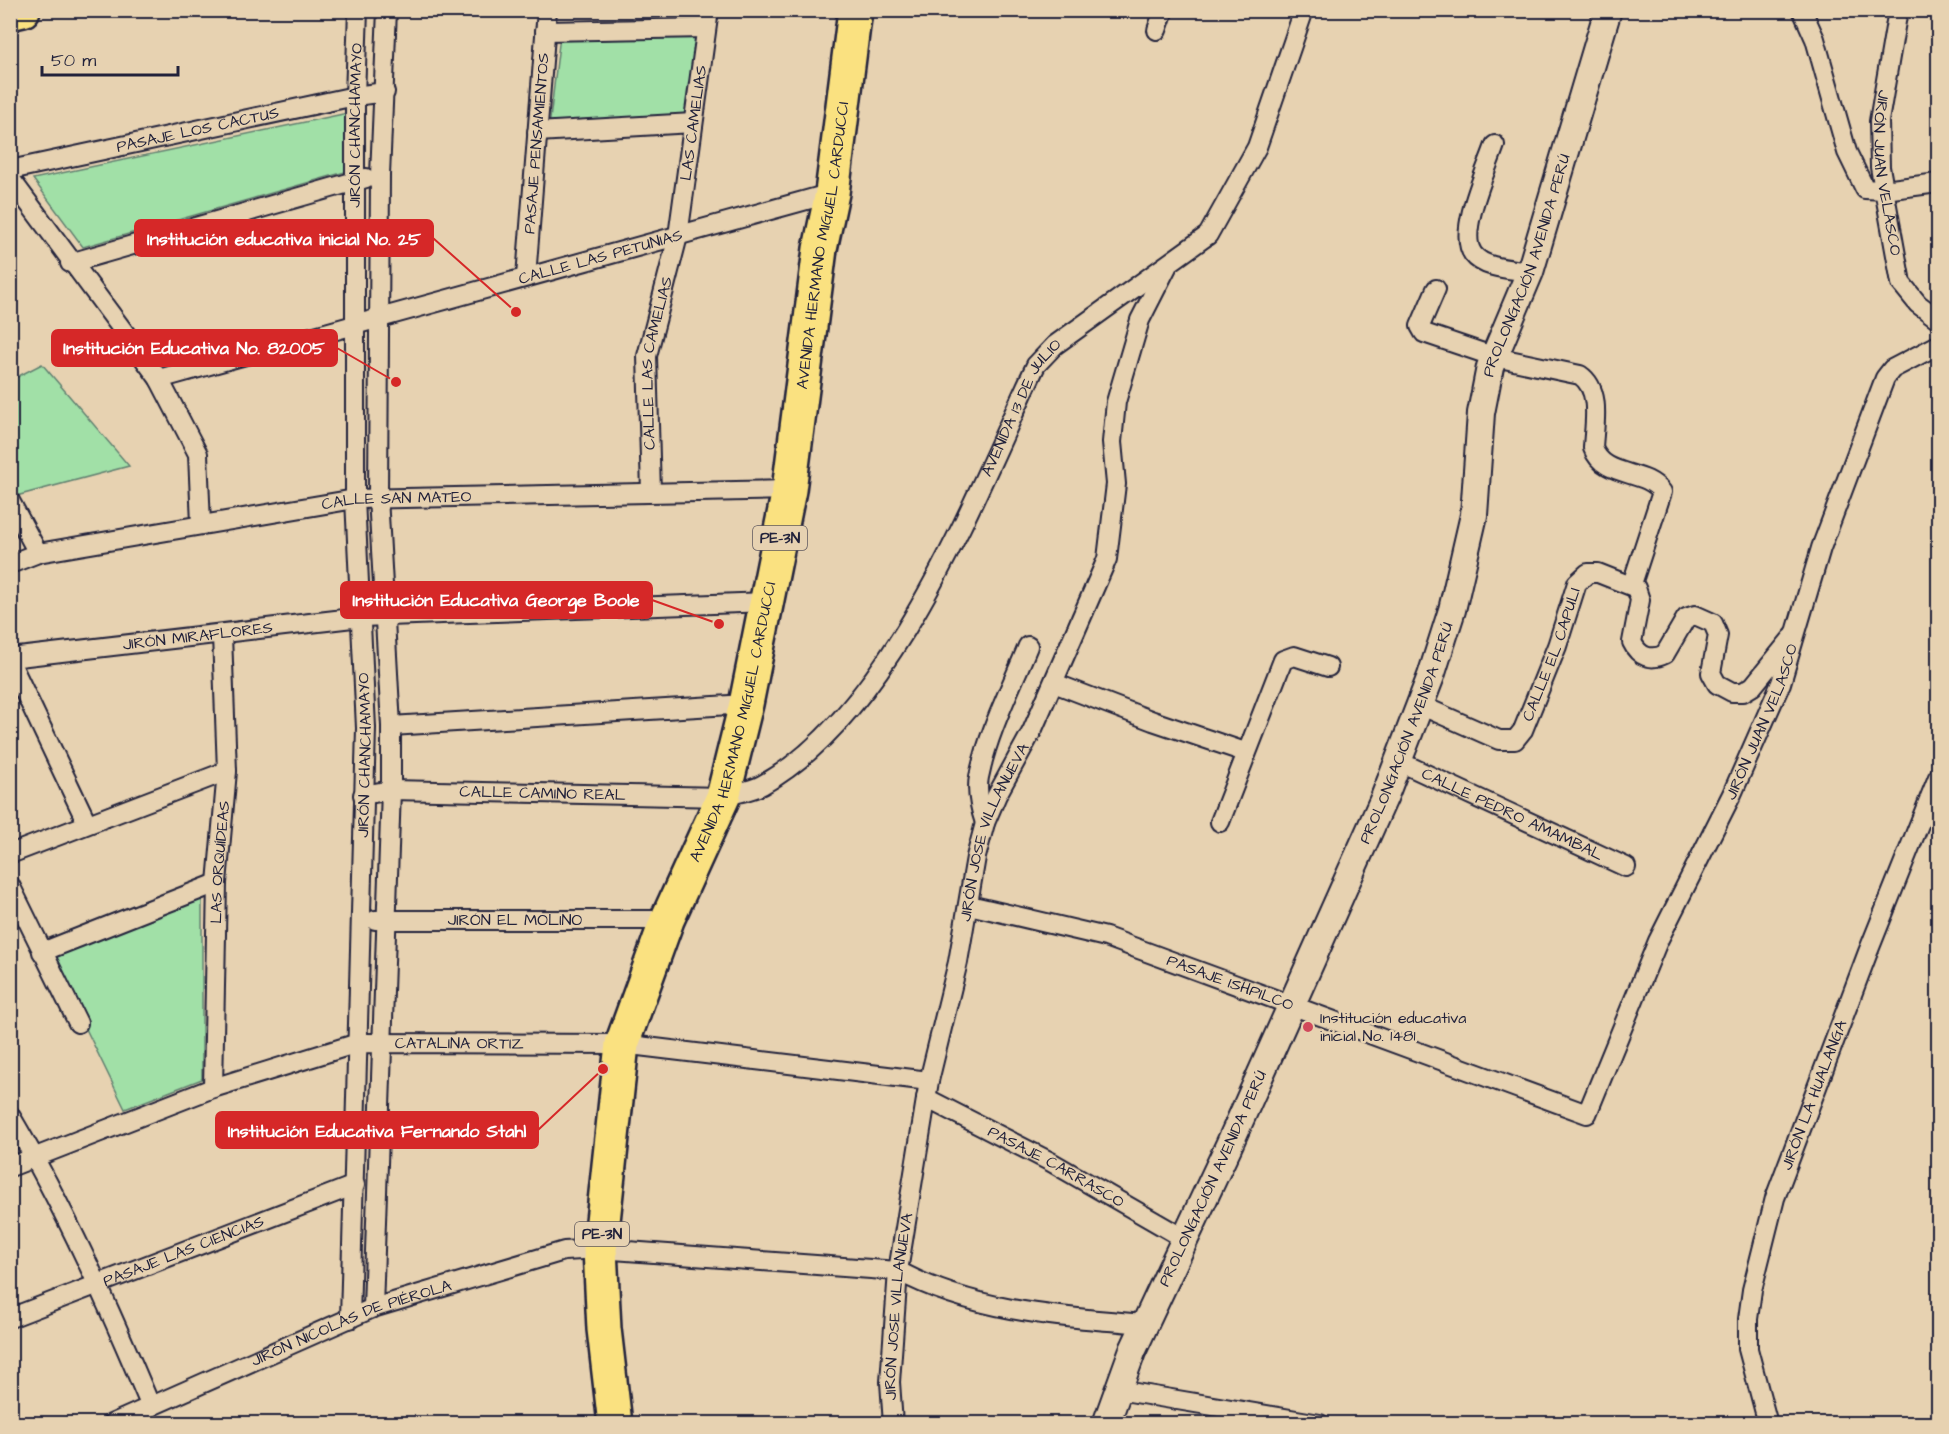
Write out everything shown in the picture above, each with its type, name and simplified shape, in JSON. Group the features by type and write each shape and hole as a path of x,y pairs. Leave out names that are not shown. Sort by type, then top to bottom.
{"highway":[{"path":"10,13 23,10"},
{"name":"AVENIDA HERMANO MIGUEL CARDUCCI","path":"615,1424 604,1329 600,1249 622,1044 666,920 723,797 746,704 789,490 820,249 832,193 855,10"}],"street":[{"name":"JIRÓN CHANCHAMAYO","path":"350,1319 366,728 355,499 357,324 355,96 358,10"},
{"name":"JIRÓN CHANCHAMAYO","path":"373,1308 391,790 391,726 378,497 377,318 387,10"},
{"name":"PASAJE PENSAMIENTOS","path":"526,277 547,10"},
{"path":"1157,30 1164,10"},
{"name":"AVENIDA 13 DE JULIO","path":"723,797 761,786 818,744 863,695 934,580 1036,365 1055,345 1208,235 1257,147 1304,10"},
{"name":"PROLONGACIÓN AVENIDA PERÚ","path":"1106,1424 1145,1324 1398,761 1420,705 1452,610 1474,515 1481,413 1490,367 1530,272 1608,10"},
{"path":"1802,10 1815,39 1847,152 1865,189 1884,190 1938,183"},
{"name":"JIRÓN JUAN VELASCO","path":"1898,10 1879,120 1880,167 1901,283 1918,304 1938,319"},
{"path":"545,31 708,19"},
{"name":"LAS CAMELIAS","path":"678,236 708,19"},
{"name":"PASAJE LOS CACTUS","path":"10,170 355,96 385,92"},
{"path":"537,132 693,123"},
{"path":"1495,146 1468,225 1468,244 1473,255 1484,262 1530,272"},
{"path":"70,263 380,175"},
{"path":"10,178 70,263 159,379 198,454 201,524"},
{"name":"CALLE LAS PETUNIAS","path":"159,379 832,193"},
{"name":"CALLE LAS CAMELIAS","path":"651,492 646,356 678,236"},
{"name":"JIRÓN JOSE VILLANUEVA","path":"893,1424 890,1382 898,1271 927,1089 958,962 985,822 1054,683 1107,559 1116,484 1112,442 1116,402 1140,320 1169,263"},
{"path":"1436,290 1422,318 1420,326 1424,333 1495,357 1574,373 1585,378 1594,395 1593,448 1595,454 1603,464 1640,477 1657,486 1662,492 1632,584 1640,600 1632,636 1639,652 1653,658 1665,654 1686,618 1695,615 1703,617 1713,623 1717,630 1711,673 1717,684 1726,690 1743,692 1753,686 1796,631"},
{"name":"JIRÓN JUAN VELASCO","path":"1587,1114 1658,941 1728,804 1781,683 1821,548 1885,378 1892,369 1938,345"},
{"name":"CALLE SAN MATEO","path":"10,564 38,553 355,499 789,490"},
{"path":"10,501 38,553"},
{"name":"CALLE EL CAPULI","path":"1420,705 1499,740 1515,740 1523,730 1553,657 1580,578 1593,572 1632,584"},
{"name":"JIRÓN MIRAFLORES","path":"10,659 385,615 768,602"},
{"name":"LAS ORQUÍDEAS","path":"213,1088 217,883 227,771 222,635"},
{"path":"985,822 979,803 978,778 998,720 1028,646"},
{"path":"1220,822 1282,660 1294,656 1328,667"},
{"path":"10,659 87,823"},
{"path":"1054,683 1153,721 1245,752"},
{"path":"391,726 746,704"},
{"name":"CALLE PEDRO AMAMBAL","path":"1398,761 1626,867"},
{"path":"10,854 227,771"},
{"name":"JIRÓN LA HUALANGA","path":"1768,1424 1748,1348 1748,1319 1752,1290 1775,1198 1868,952 1938,777"},
{"name":"CALLE CAMINO REAL","path":"363,795 391,790 723,797"},
{"path":"42,952 217,883"},
{"path":"10,885 78,1023"},
{"name":"PASAJE ISHPILCO","path":"969,905 1106,936 1289,1006 1587,1114"},
{"name":"JIRÓN EL MOLINO","path":"362,920 666,920"},
{"name":"CATALINA ORTIZ","path":"10,1167 213,1088 358,1043 622,1044 927,1089"},
{"name":"PASAJE CARRASCO","path":"927,1089 1185,1239"},
{"path":"10,1114 35,1157 99,1285 152,1407"},
{"name":"PASAJE LAS CIENCIAS","path":"10,1318 355,1185"},
{"name":"JIRÓN NICOLÁS DE PIÉROLA","path":"111,1424 373,1308 564,1251 600,1249 898,1271"},
{"path":"898,1271 941,1292 1006,1308 1037,1314 1145,1324"},
{"path":"1118,1390 1320,1424"}],"green space":[{"path":"702,33 689,121 549,128 560,36"},
{"path":"348,113 345,172 83,247 33,179"},
{"path":"42,364 129,466 16,496 11,486 11,380"},
{"path":"202,897 202,1079 125,1109 51,957"}],"place":[{"name":"Institución educativa inicial No. 25","path":"516,312"},
{"name":"Institución Educativa No. 82005","path":"396,382"},
{"name":"Institución Educativa George Boole","path":"719,624"},
{"name":"Institución educativa inicial No. 1481","path":"1308,1027"},
{"name":"Institución Educativa Fernando Stahl","path":"603,1069"}]}
